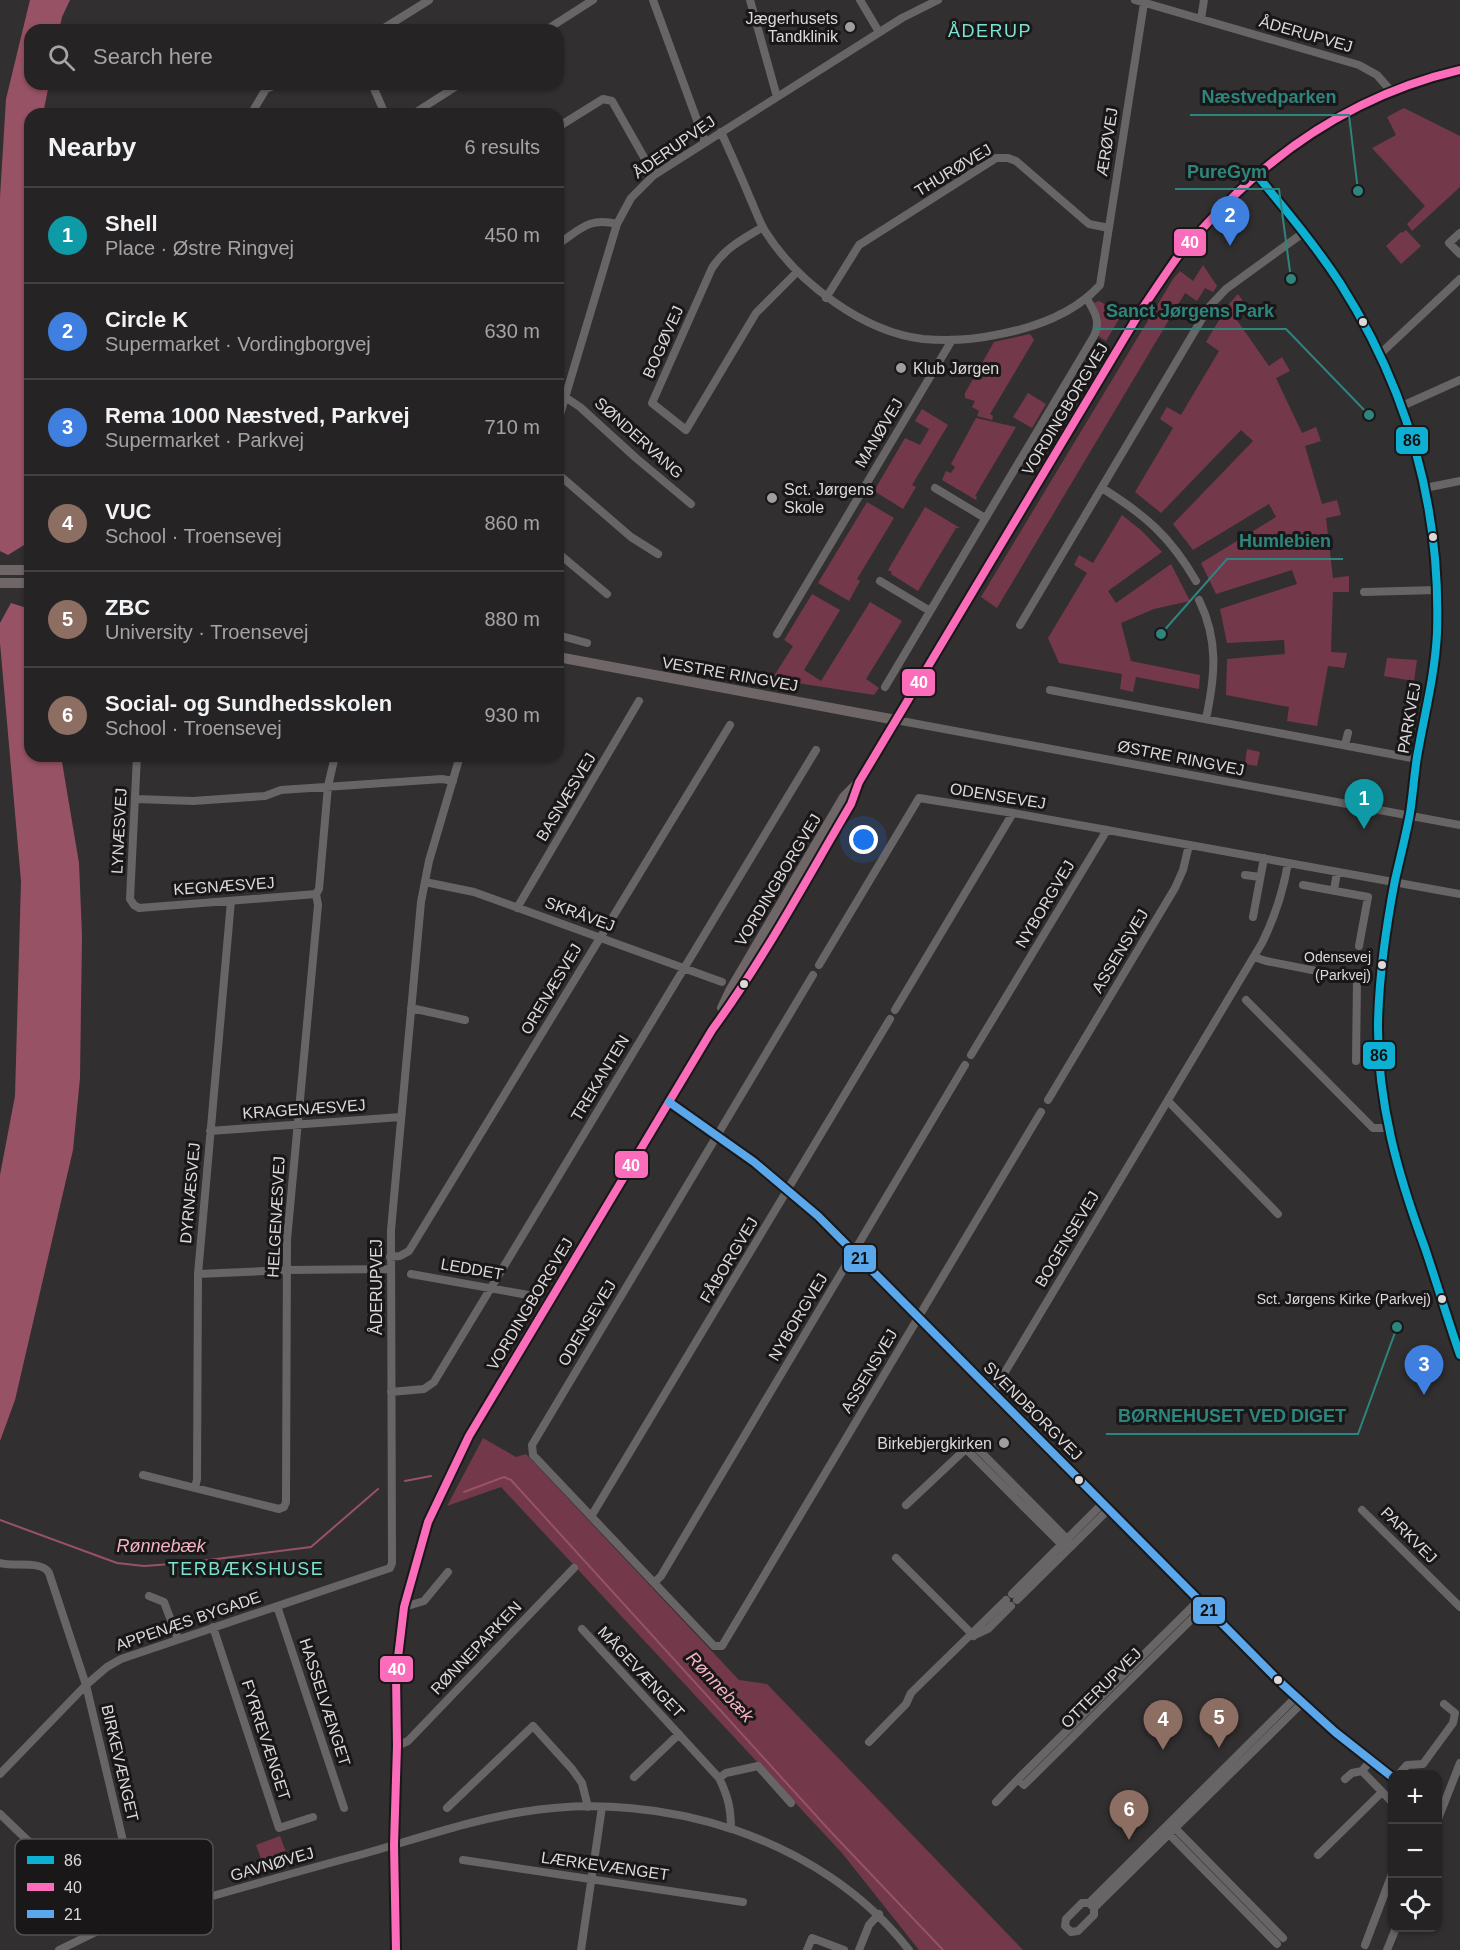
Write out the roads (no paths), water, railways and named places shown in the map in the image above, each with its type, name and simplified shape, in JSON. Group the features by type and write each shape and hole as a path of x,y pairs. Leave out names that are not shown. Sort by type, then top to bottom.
{"main road":[{"path":"0,570 24,570"},
{"path":"0,583 24,582"},
{"name":"VESTRE RINGVEJ","path":"564,658 896,720"},
{"name":"VORDINGBORGVEJ","path":"396,1950 394,1845 397,1746 396,1674 404,1607 428,1522 464,1445 712,1030 731,989 844,797 859,782 896,720"}],"street":[{"path":"391,24 429,0"},
{"path":"555,24 593,0"},
{"path":"653,0 705,142"},
{"path":"750,0 777,97"},
{"path":"860,0 879,32"},
{"name":"ÅDERUPVEJ","path":"564,400 617,224 630,198 654,175 705,142 879,32 938,0"},
{"name":"ÅDERUPVEJ","path":"1135,0 1359,65 1377,75 1391,91"},
{"path":"1201,19 1204,0"},
{"name":"ÆRØVEJ","path":"1087,299 1100,285 1144,3"},
{"name":"VORDINGBORGVEJ","path":"896,720 1140,312 1177,258 1256,174 1296,142 1391,91 1460,70"},
{"path":"255,108 266,90"},
{"path":"375,90 382,108"},
{"path":"422,108 451,90"},
{"path":"564,123 603,99 612,101 654,175"},
{"path":"721,132 763,227 797,272 826,298 861,318 892,331 921,339 952,340 986,337 1021,330 1054,318 1087,299 1097,320 1098,328 1094,336 885,687"},
{"name":"THURØVEJ","path":"826,298 859,246 996,158 1016,161 1089,224 1109,228"},
{"name":"PARKVEJ","path":"1256,174 1338,280 1380,354 1402,406 1416,448 1433,534 1437,636 1409,816 1385,940 1378,1024 1380,1077 1388,1128 1411,1212 1460,1355"},
{"path":"564,240 598,220 617,224"},
{"name":"BOGØVEJ","path":"763,227 732,245 720,256 712,268 652,403 686,430 756,313 797,272"},
{"path":"1460,232 1449,243 1460,254"},
{"path":"1020,625 1216,297 1303,233"},
{"path":"1380,354 1460,279"},
{"name":"MANØVEJ","path":"777,634 952,340"},
{"path":"1402,406 1460,380"},
{"name":"SØNDERVANG","path":"565,397 580,406 636,458 691,504"},
{"path":"564,479 631,537 658,554"},
{"path":"1425,488 1460,481"},
{"path":"935,488 985,518"},
{"path":"1102,488 1130,506 1165,536 1196,581"},
{"path":"564,558 607,594"},
{"path":"880,581 930,611"},
{"path":"1364,592 1436,590"},
{"path":"1199,600 1207,617 1213,641 1213,690 1206,719"},
{"path":"564,637 587,643"},
{"path":"1050,690 1417,759"},
{"name":"BASNÆSVEJ","path":"518,908 639,701"},
{"name":"ØSTRE RINGVEJ","path":"896,720 1460,825"},
{"name":"ORENÆSVEJ","path":"390,1257 400,1256 409,1251 730,725"},
{"path":"1345,745 1348,733"},
{"name":"TREKANTEN","path":"391,1392 424,1389 434,1382 816,750"},
{"name":"LYNÆSVEJ","path":"134,905 130,899 137,762"},
{"name":"HELGENÆSVEJ","path":"143,1475 279,1509 284,1507 286,1502 288,1230 318,905 316,894 319,889 328,786 334,762"},
{"name":"ÅDERUPVEJ","path":"390,1568 392,1563 390,1257 401,1117 421,902 458,762"},
{"path":"136,799 193,801 266,796 281,790 328,786 442,779 453,781"},
{"name":"ODENSEVEJ","path":"819,965 919,798 1460,894"},
{"path":"894,1010 1013,813"},
{"name":"NYBORGVEJ","path":"971,1055 1107,830"},
{"name":"ASSENSVEJ","path":"1048,1100 1175,888 1183,870 1189,845"},
{"path":"1253,917 1263,858"},
{"name":"BOGENSEVEJ","path":"993,1392 1254,957 1274,919 1283,892 1288,862"},
{"path":"1334,890 1337,872"},
{"path":"1245,874 1260,877"},
{"name":"SKRÅVEJ","path":"425,882 474,892 722,982"},
{"path":"1304,885 1368,897 1359,946"},
{"name":"KEGNÆSVEJ","path":"134,905 139,908 316,894"},
{"name":"DYRNÆSVEJ","path":"195,1488 197,1479 198,1274 231,901"},
{"path":"1254,957 1357,979 1356,1061"},
{"name":"ODENSEVEJ","path":"722,1646 714,1646 533,1455 532,1445 813,975"},
{"path":"1246,1000 1372,1128 1388,1128"},
{"path":"411,1008 465,1020"},
{"name":"FÅBORGVEJ","path":"592,1515 890,1019"},
{"name":"NYBORGVEJ","path":"655,1582 661,1576 965,1065"},
{"path":"1168,1101 1278,1214"},
{"name":"SVENDBORGVEJ","path":"669,1102 717,1134 818,1216 1299,1700 1388,1774"},
{"name":"ASSENSVEJ","path":"722,1646 1041,1112"},
{"name":"KRAGENÆSVEJ","path":"210,1131 401,1117"},
{"path":"198,1274 390,1269"},
{"name":"LEDDET","path":"411,1274 528,1295"},
{"path":"906,1505 969,1446 1067,1545"},
{"path":"869,1742 906,1704 911,1693 970,1636 988,1629 1011,1600 1106,1506"},
{"name":"PARKVEJ","path":"1362,1510 1460,1607"},
{"path":"897,1558 970,1636"},
{"name":"BIRKEVÆNGET","path":"0,1563 19,1566 41,1565 46,1568 86,1685 123,1839"},
{"name":"APPENÆS BYGADE","path":"0,1774 86,1685 107,1667 121,1659 390,1568"},
{"name":"RØNNEPARKEN","path":"397,1746 408,1741 574,1568"},
{"path":"404,1607 424,1601 448,1572"},
{"path":"149,1596 164,1602 178,1639"},
{"name":"OTTERUPVEJ","path":"996,1802 1021,1782 1202,1603"},
{"name":"HASSELVÆNGET","path":"277,1606 344,1808"},
{"name":"FYRREVÆNGET","path":"213,1627 279,1828 313,1817"},
{"name":"MÅGEVÆNGET","path":"582,1629 718,1778 728,1796 731,1829"},
{"path":"1092,1905 1299,1700"},
{"path":"1403,1770 1407,1765 1423,1764 1453,1723 1455,1713 1444,1704"},
{"path":"447,1808 533,1726 572,1768 582,1784 588,1807"},
{"name":"MÅGEVÆNGET","path":"634,1778 679,1734"},
{"path":"1345,1779 1352,1773 1362,1771 1371,1760"},
{"path":"1442,1802 1460,1763"},
{"path":"718,1778 726,1773 758,1766 791,1803"},
{"path":"1362,1771 1388,1798"},
{"path":"1318,1855 1382,1792"},
{"path":"581,1950 602,1807"},
{"name":"GAVNØVEJ","path":"213,1897 394,1845 514,1814 602,1807 670,1814 731,1829 765,1842 811,1865 845,1886 879,1914 909,1950"},
{"path":"0,1814 26,1839"},
{"path":"1169,1829 1280,1941"},
{"name":"LÆRKEVÆNGET","path":"464,1860 743,1902"},
{"path":"1365,1945 1390,1878"},
{"path":"859,1950 869,1925 879,1914"},
{"path":"1387,1950 1394,1932"},
{"name":"GAVNØVEJ","path":"59,1950 90,1935"},
{"path":"807,1950 812,1938 844,1950"}],"waterway":[{"name":"Rønnebæk","path":"405,1481 431,1476"},
{"name":"Rønnebæk","path":"464,1492 504,1477 511,1480 831,1832 943,1950"},
{"name":"Rønnebæk","path":"0,1520 117,1563 144,1566 185,1563 311,1547 378,1489"}],"place":[{"name":"Jægerhusets Tandklinik","path":"850,27"},
{"name":"Næstvedparken","path":"1358,191"},
{"name":"Circle K","path":"1230,246"},
{"name":"PureGym","path":"1291,279"},
{"name":"Klub Jørgen","path":"901,368"},
{"name":"Sanct Jørgens Park","path":"1369,415"},
{"name":"Sct. Jørgens Skole","path":"772,498"},
{"name":"Humlebien","path":"1161,634"},
{"name":"Shell","path":"1364,829"},
{"name":"Odensevej (Parkvej)","path":"1382,965"},
{"name":"Sct. Jørgens Kirke (Parkvej)","path":"1442,1299"},
{"name":"BØRNEHUSET VED DIGET","path":"1397,1327"},
{"name":"Rema 1000 Næstved, Parkvej","path":"1424,1395"},
{"name":"Birkebjergkirken","path":"1004,1443"},
{"name":"ZBC","path":"1219,1748"},
{"name":"VUC","path":"1163,1750"},
{"name":"Social- og Sundhedsskolen","path":"1129,1840"}],"district":[{"name":"ÅDERUP","path":"990,31"},
{"name":"TERBÆKSHUSE","path":"246,1569"}]}
